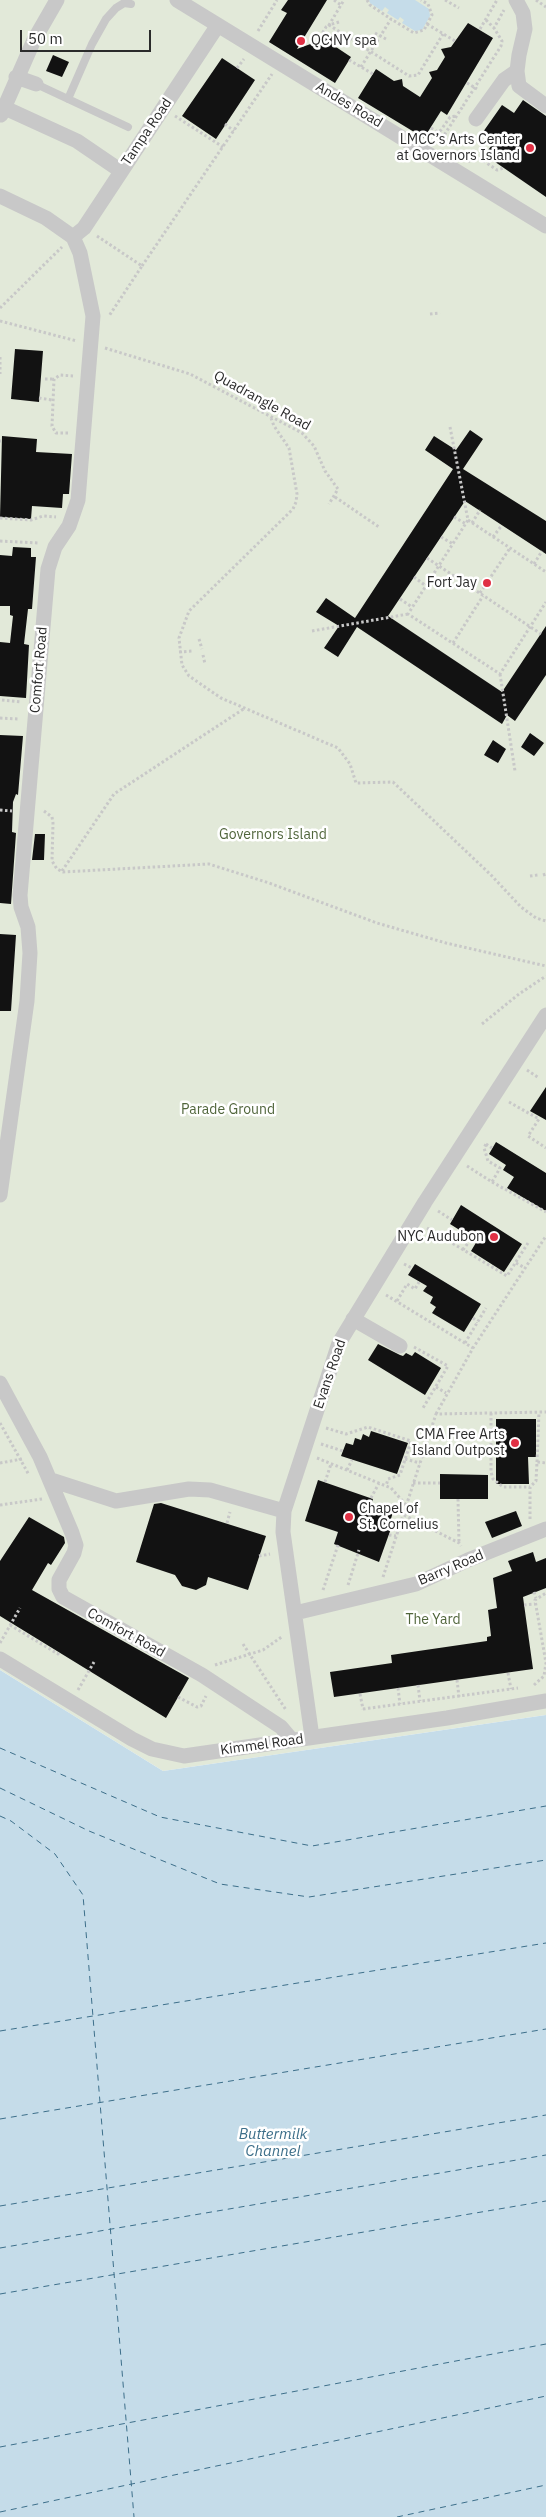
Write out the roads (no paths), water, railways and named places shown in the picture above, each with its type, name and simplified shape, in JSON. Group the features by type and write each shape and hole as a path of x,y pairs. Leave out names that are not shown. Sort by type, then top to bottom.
{"street":[{"path":"57,0 16,76 2,112 77,141 121,171"},
{"name":"Andes Road","path":"177,0 218,25 248,50 280,63 546,226"},
{"path":"516,0 523,13 525,29 517,71 519,86 546,106"},
{"name":"Tampa Road","path":"78,232 218,25"},
{"path":"476,119 504,80 517,71"},
{"path":"16,76 36,84"},
{"path":"0,196 78,232"},
{"name":"Comfort Road","path":"0,1195 27,1002 28,927 21,907 20,894 48,569 54,550 70,523 78,500 94,316 80,253 78,232"},
{"name":"Evans Road","path":"312,1737 283,1532 284,1511 339,1343 372,1286 494,1093 541,1032 546,1015"},
{"path":"353,1319 400,1346"},
{"name":"Comfort Road","path":"0,1383 51,1480 76,1545 74,1553 59,1580 59,1589 63,1597 207,1679 282,1727 292,1740"},
{"path":"51,1480 116,1501 190,1489 210,1490 284,1511"},
{"name":"Barry Road","path":"295,1613 416,1584 468,1560 546,1529"},
{"name":"Kimmel Road","path":"0,1659 132,1739 169,1754 195,1755 546,1701"}],"lane":[{"path":"68,99 92,44 106,19 116,8 124,4 131,4"},
{"path":"36,84 128,127"}],"water":[{"path":"369,0 415,0 429,9 430,16 422,30 415,31 402,23 404,20 400,17 398,20 387,13 389,10 385,7 382,11 370,3"},
{"name":"Buttermilk Channel","path":"0,1670 163,1771 546,1715 546,2517 0,2517"}],"place":[{"name":"QC NY spa","path":"301,41"},
{"name":"LMCC’s Arts Center at Governors Island","path":"530,148"},
{"name":"Fort Jay","path":"487,583"},
{"name":"NYC Audubon","path":"494,1237"},
{"name":"CMA Free Arts Island Outpost","path":"515,1443"},
{"name":"Chapel of St. Cornelius","path":"349,1517"}],"park label":[{"name":"Governors Island","path":"273,835"},
{"name":"Parade Ground","path":"228,1110"},
{"name":"The Yard","path":"433,1620"}]}
